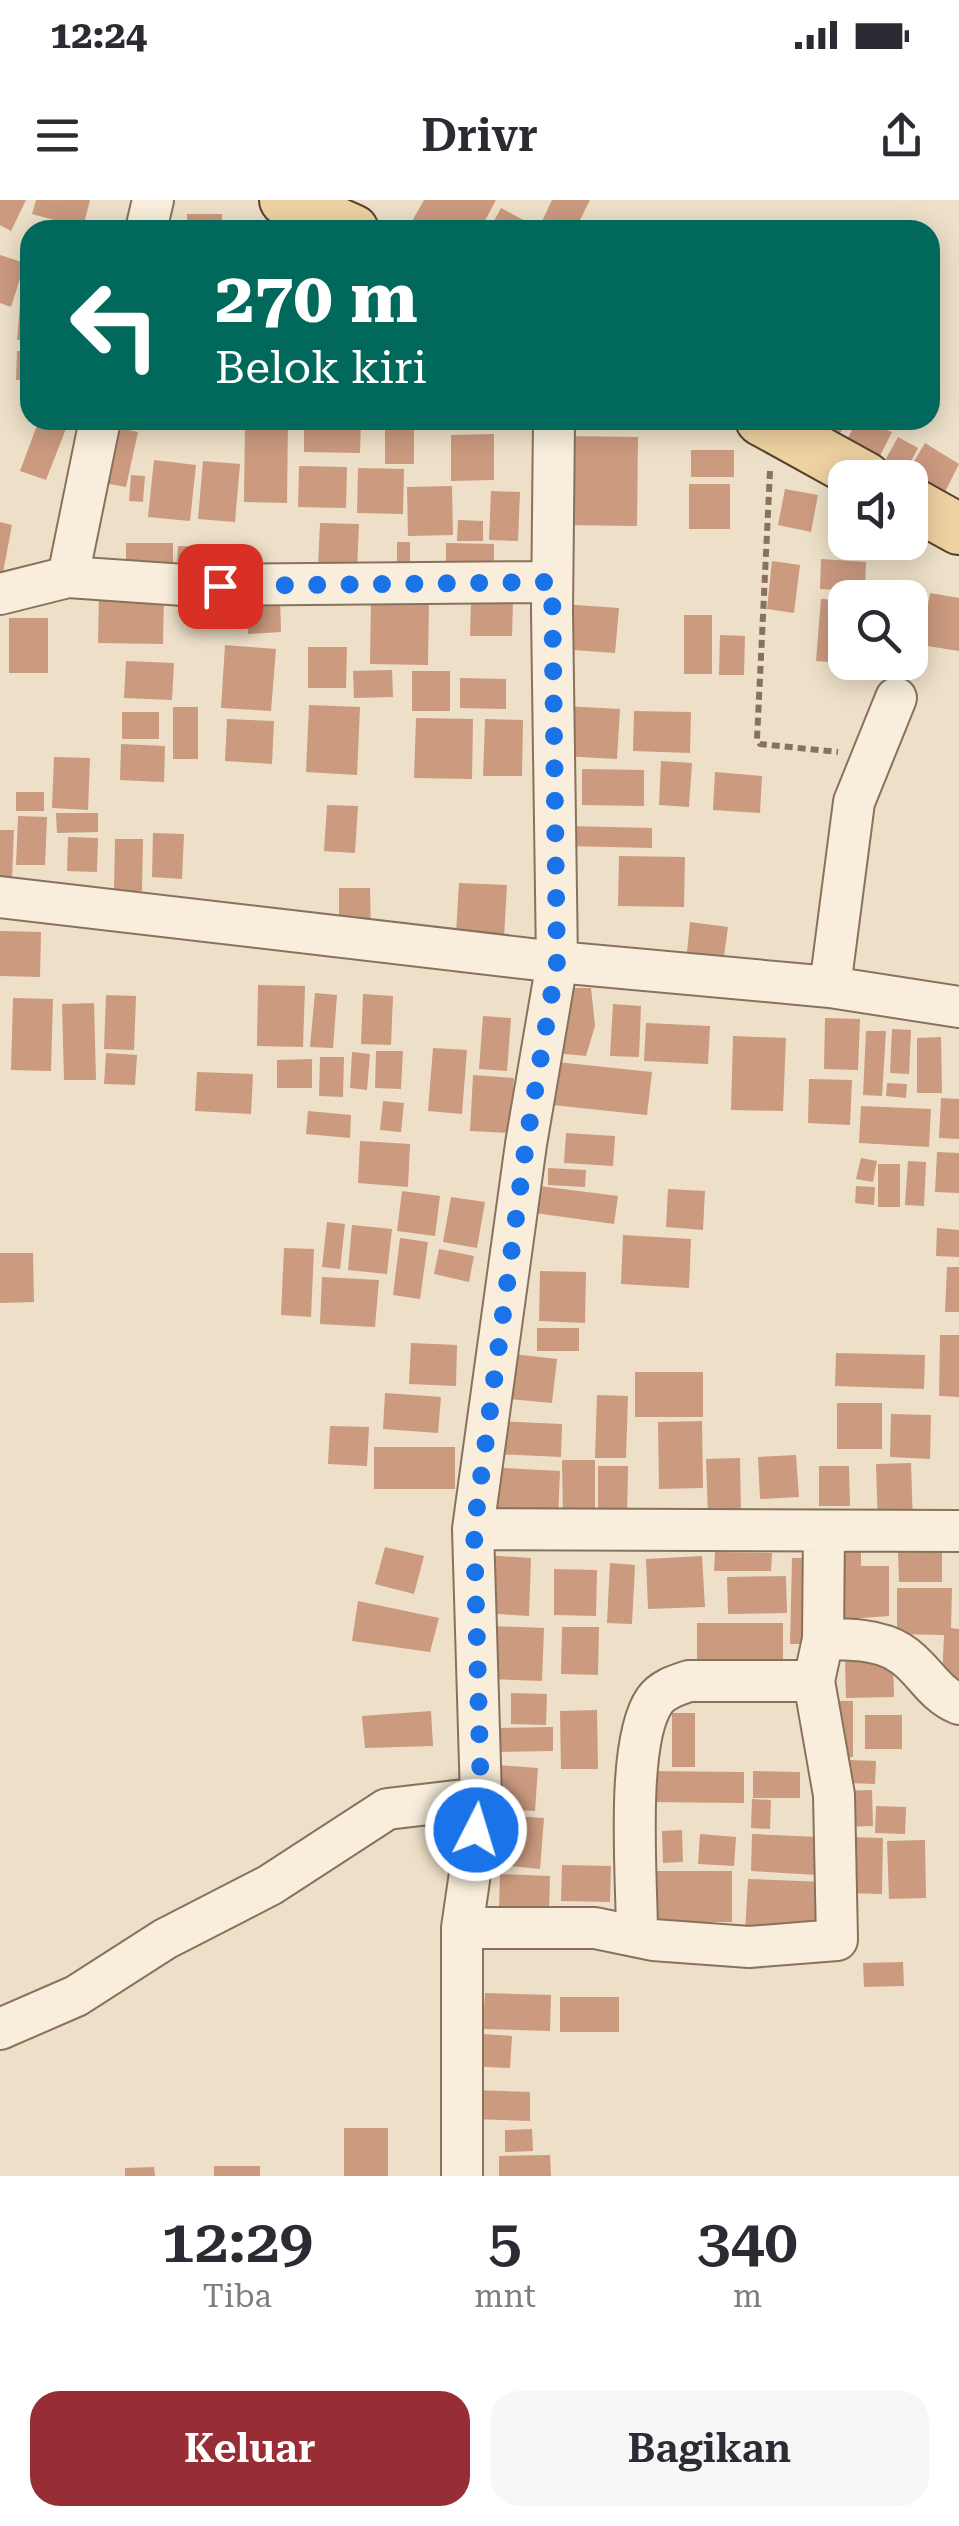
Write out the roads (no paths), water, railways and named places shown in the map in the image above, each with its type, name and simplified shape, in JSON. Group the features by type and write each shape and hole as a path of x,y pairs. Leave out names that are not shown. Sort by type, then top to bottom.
{"main road":[{"path":"285,200 331,220"},
{"path":"780,430 834,460"},
{"path":"928,512 959,529"}],"street":[{"path":"68,577 98,430"},
{"path":"462,2176 462,1928 481,1798 474,1529 526,1144 557,962 554,430"},
{"path":"0,594 68,577 184,586 552,582"},
{"path":"830,987 854,802 896,698"},
{"path":"0,897 557,962 830,987 959,1007"},
{"path":"474,1529 959,1531"},
{"path":"462,1928 595,1928 653,1940 749,1947 837,1940 834,1795 814,1681 823,1639 824,1532"},
{"path":"823,1639 858,1640 899,1652 945,1698 959,1704"},
{"path":"637,1934 637,1768 644,1729 655,1700 670,1687 689,1681 814,1681"},
{"path":"0,2029 76,1996 166,1940 270,1885 387,1809 481,1798"}]}
